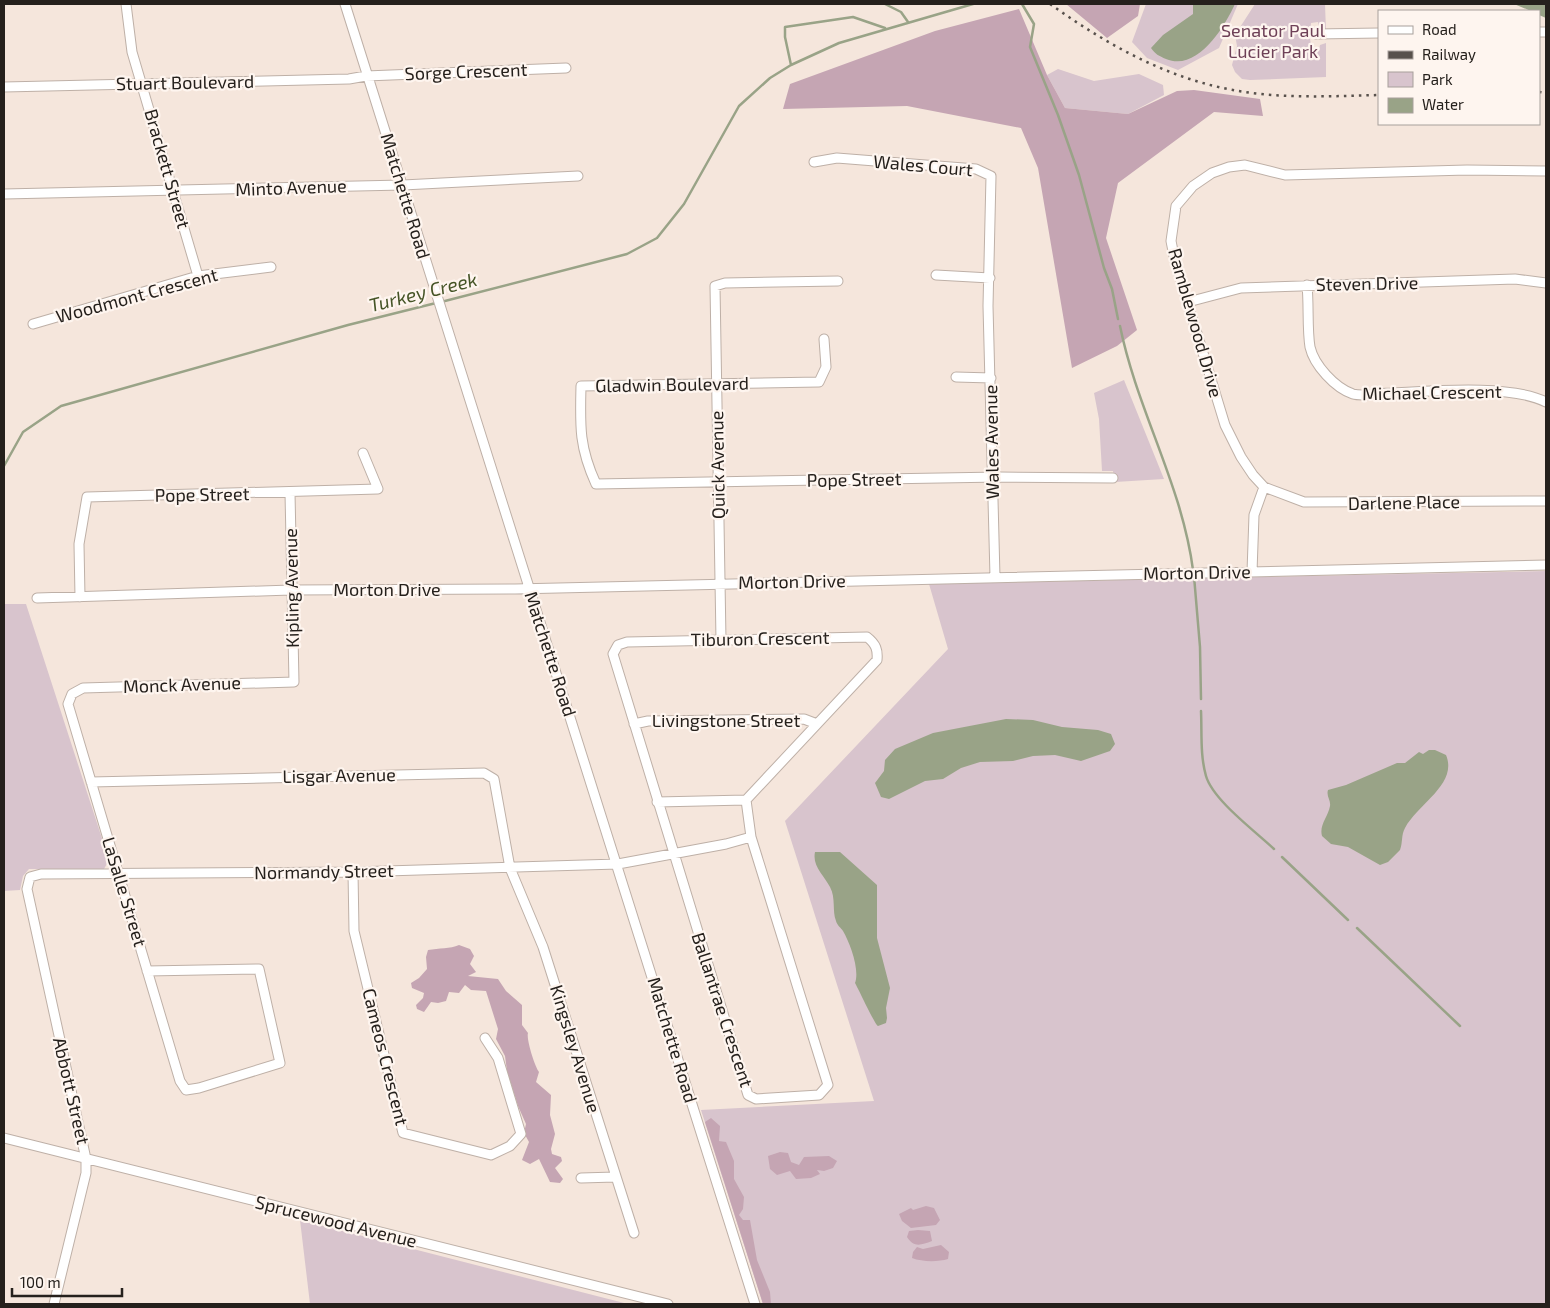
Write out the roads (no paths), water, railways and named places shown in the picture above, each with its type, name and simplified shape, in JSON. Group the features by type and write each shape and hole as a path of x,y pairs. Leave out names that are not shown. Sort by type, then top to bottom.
{"street":[{"name":"Brackett Street","path":"126,4 132,52 198,276"},
{"name":"Matchette Road","path":"344,4 618,864 755,1304"},
{"path":"1316,34 1378,33"},
{"name":"Sorge Crescent","path":"366,76 566,68"},
{"name":"Stuart Boulevard","path":"4,87 366,76"},
{"name":"Wales Court","path":"814,162 836,158 976,168 991,176 988,306"},
{"name":"Ramblewood Drive","path":"1264,487 1252,475 1224,425 1171,241 1176,206 1192,186 1212,173 1229,167 1245,165 1284,175 1466,170 1546,171"},
{"name":"Minto Avenue","path":"4,194 173,192 403,185 578,176"},
{"name":"Woodmont Crescent","path":"33,324 198,276 271,267"},
{"path":"936,275 990,278"},
{"name":"Steven Drive","path":"1188,302 1241,288 1515,279 1546,283"},
{"name":"Quick Avenue","path":"720,640 721,584 715,286 725,283 838,281"},
{"name":"Michael Crescent","path":"1307,286 1310,347 1316,361 1327,375 1354,394 1438,391 1515,392 1532,395 1546,402"},
{"name":"Wales Avenue","path":"988,306 995,577"},
{"name":"Gladwin Boulevard","path":"596,484 588,466 580,435 581,386 819,382 826,367 824,339"},
{"path":"956,377 991,378"},
{"name":"Pope Street","path":"80,596 79,544 87,497 290,493 378,489 363,453"},
{"name":"Pope Street","path":"596,484 1113,478"},
{"path":"1252,572 1254,515 1264,487"},
{"name":"Darlene Place","path":"1264,487 1304,502 1314,503 1546,501"},
{"name":"Kipling Avenue","path":"290,493 294,682"},
{"name":"Morton Drive","path":"37,598 291,590 530,589 1546,565"},
{"name":"Tiburon Crescent","path":"673,855 613,654 618,645 626,642 867,637 874,642 877,660 746,800"},
{"name":"Monck Avenue","path":"72,694 83,688 294,682"},
{"name":"LaSalle Street","path":"72,694 68,704 118,875 180,1082 186,1090 280,1063 259,969 147,971"},
{"name":"Livingstone Street","path":"634,724 648,721 804,719 817,724"},
{"name":"Lisgar Avenue","path":"91,782 484,773 494,779 510,868"},
{"path":"657,802 746,800 751,836"},
{"name":"Normandy Street","path":"30,878 40,874 352,872 510,868 593,863 618,864 726,844 751,836"},
{"name":"Ballantrae Crescent","path":"673,855 748,1094 756,1099 819,1095 828,1085 751,836"},
{"name":"Kingsley Avenue","path":"510,868 543,947 634,1233"},
{"name":"Cameos Crescent","path":"352,872 354,931 403,1132 491,1155 510,1146 521,1134 498,1058 485,1038"},
{"name":"Abbott Street","path":"30,878 27,889 86,1159 86,1172 54,1304"},
{"name":"Sprucewood Avenue","path":"4,1138 668,1304"},
{"path":"581,1178 615,1178"}],"water":[{"path":"1193,4 1235,4 1217,35 1199,54 1177,61 1157,55 1151,48 1163,35 1193,14"},
{"path":"1514,4 1546,4 1546,18 1540,15 1540,10 1529,10"},
{"path":"1006,719 1033,720 1062,727 1098,730 1111,734 1115,744 1110,751 1081,761 1055,755 1033,756 1013,761 980,762 961,768 943,779 925,781 889,799 881,797 875,783 884,771 885,760 895,749 933,733"},
{"path":"1429,750 1435,750 1446,755 1447,775 1435,793 1411,819 1403,833 1400,850 1388,862 1380,865 1348,847 1331,844 1322,836 1322,828 1330,806 1328,790 1346,785 1397,763 1405,763 1419,752 1423,754"},
{"path":"815,852 840,852 877,885 877,938 890,988 886,1008 886,1023 878,1026 876,1024 855,983 854,957 846,936 837,922 834,913 832,891 815,862"}],"waterway":[{"path":"885,4 901,12 908,22"},
{"name":"Turkey Creek","path":"441,302 627,254 657,238 684,204 739,106 770,78 791,65 839,43 973,4"},
{"path":"1022,4 1034,24 1030,47 1058,115 1079,175 1104,268 1112,289 1118,319"},
{"name":"Turkey Creek","path":"791,65 785,37 785,27 853,17 885,28"},
{"name":"Turkey Creek","path":"4,466 23,432 61,406 348,325 436,303"},
{"path":"1120,326 1137,388 1179,508 1193,570"},
{"path":"1194,576 1200,647 1201,699"},
{"path":"1201,711 1203,760 1210,785 1226,805 1274,849"},
{"path":"1282,857 1348,920"},
{"path":"1357,928 1460,1026"}],"railway":[{"path":"1050,4 1124,51 1176,74 1203,83 1231,90 1261,94 1378,95"},
{"path":"1540,92 1546,93"}],"park label":[{"name":"Senator Paul Lucier Park","path":"1273,41"}]}
